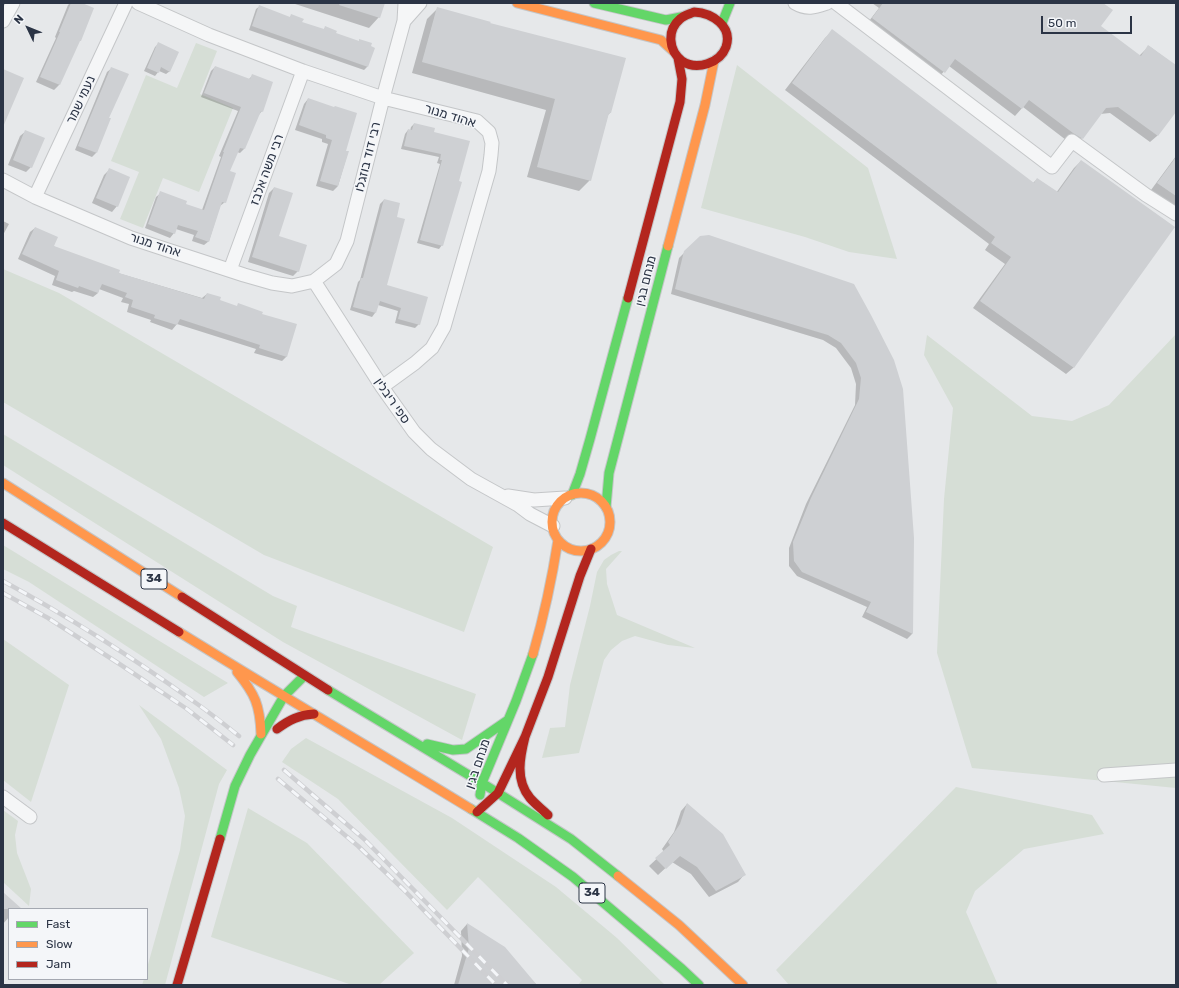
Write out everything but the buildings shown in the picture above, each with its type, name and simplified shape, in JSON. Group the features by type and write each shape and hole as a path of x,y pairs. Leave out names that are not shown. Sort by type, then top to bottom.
{"main road":[{"path":"516,3 661,40 685,63 693,65 702,65 714,61 724,51 727,44 726,29 712,16 704,13 694,12 681,17 666,20 594,3"},
{"path":"694,12 701,3"},
{"path":"722,24 730,3"},
{"path":"675,54 670,44 670,36 676,22 681,17"},
{"name":"מנחם בגין","path":"568,496 580,474 590,439 680,102 682,79 675,54"},
{"name":"מנחם בגין","path":"606,507 609,474 705,105 714,61"},
{"name":"34","path":"3,483 88,536 304,676 482,783 571,839 679,925 743,985"},
{"path":"584,493 593,495 602,501 606,507 611,516 610,529 600,545 581,551 572,549 558,540 552,519 556,507 568,496 584,493"},
{"name":"34","path":"3,523 296,704 518,838 573,877 699,985"},
{"name":"מנחם בגין","path":"477,812 482,783 527,671 548,597 558,540"},
{"name":"מנחם בגין","path":"477,812 498,793 525,737 548,677 580,576 591,549"},
{"path":"228,662 248,683 257,701 260,713 261,734"},
{"path":"177,985 235,786 261,734 284,696 304,676"},
{"path":"272,739 277,729 296,704 304,676"},
{"path":"277,729 291,719 303,714 314,714"},
{"path":"413,742 453,750 466,749 508,720"},
{"path":"525,737 520,762 521,781 530,797 571,839"},
{"path":"222,831 236,797 252,770"}],"street":[{"path":"3,21 13,3"},
{"name":"נעמי שמר","path":"35,197 126,3"},
{"name":"אהוד מנור","path":"138,3 209,35 382,98 477,121 489,132 492,143 489,171 444,328 432,348 382,388"},
{"name":"רבי דוד בוזגלו","path":"314,282 336,264 346,241 382,98 404,21 405,3"},
{"name":"רבי דוד בוזגלו","path":"404,21 420,3"},
{"path":"795,3 802,7 816,7 827,3"},
{"path":"836,3 1052,167 1072,141 1146,195 1176,214"},
{"name":"רבי משה אלבז","path":"230,270 303,70"},
{"name":"אהוד מנור","path":"3,180 35,197 131,238 272,284 292,286 314,282"},
{"name":"ספי ריבלין","path":"314,282 382,388 414,432 431,449 471,480 553,526"},
{"name":"ספי ריבלין","path":"497,494 534,500 568,496"},
{"path":"1104,775 1176,770"},
{"path":"3,797 30,817"}],"shaded area":[{"path":"196,43 217,51 200,94 233,108 199,192 163,178 143,228 120,219 139,172 111,161 146,75 177,88"},
{"path":"737,65 868,168 897,259 849,252 805,237 701,208"},
{"path":"3,269 59,293 493,547 464,632 264,555 3,402"},
{"path":"1176,334 1176,788 972,768 937,653 944,499 953,408 924,355 927,335 1032,416 1072,421 1109,405"},
{"path":"3,434 273,596 297,606 291,627 476,694 462,740 283,642 3,465"},
{"path":"3,545 228,683 204,697 29,582 3,569"},
{"path":"619,551 622,551 606,569 607,584 617,615 695,648 668,645 635,636 622,641 611,650 604,660 579,753 542,758 550,728 565,727 570,685 597,572 604,560"},
{"path":"3,639 69,685 31,802 3,780"},
{"path":"139,705 227,770 219,784 165,985 142,985 144,980 148,980 148,964 180,850 185,816 179,788 161,739"},
{"path":"306,738 452,818 556,887 617,938 665,985 578,985 582,980 478,877 447,910 338,799 282,762 291,749"},
{"path":"956,787 1092,815 1104,834 1024,849 975,891 966,912 998,985 789,985 776,970"},
{"path":"248,808 307,843 414,953 379,985 352,985 211,937"},
{"path":"3,810 18,821 15,835 17,853 31,889 29,906 3,882"}],"railway":[{"path":"3,581 76,623 123,653 199,705 239,736"},
{"path":"3,593 48,618 118,663 187,709 233,745"},
{"path":"284,770 364,839 507,985"},
{"path":"278,779 358,846 403,889 496,985"}],"traffic: fast":[{"path":"594,3 666,20 681,17"},
{"path":"722,23 730,3"},
{"path":"606,507 609,473 668,246"},
{"path":"572,495 590,439 628,298"},
{"path":"480,795 482,783 516,701 533,654"},
{"path":"220,839 235,786 250,755 284,696 304,676"},
{"path":"328,690 482,783 571,839 618,876"},
{"path":"427,744 453,750 466,749 508,720"},
{"path":"471,809 518,838 573,877 699,985"}],"traffic: slow":[{"path":"517,3 661,40 673,51"},
{"path":"668,246 705,105 714,61"},
{"path":"3,483 182,597"},
{"path":"581,493 592,495 605,506 608,511 610,522 608,533 597,546 592,549 581,551 570,549 557,538 554,533 552,522 554,511 565,498 570,495 581,493"},
{"path":"533,654 541,626 558,540"},
{"path":"179,632 471,809"},
{"path":"237,672 248,687 258,707 261,734"},
{"path":"618,876 679,925 743,985"}],"traffic: jam":[{"path":"694,12 714,18 724,27 726,33 726,47 723,53 707,64 694,65 682,61 677,56 672,46 671,34 676,24 683,16 694,12"},
{"path":"628,298 680,102 682,79 678,58"},
{"path":"3,523 179,632"},
{"path":"477,812 498,793 525,737 548,677 580,576 591,549"},
{"path":"182,597 328,690"},
{"path":"277,729 294,718 314,714"},
{"path":"525,737 520,760 522,784 530,798 548,815"},
{"path":"177,985 220,839"}]}
